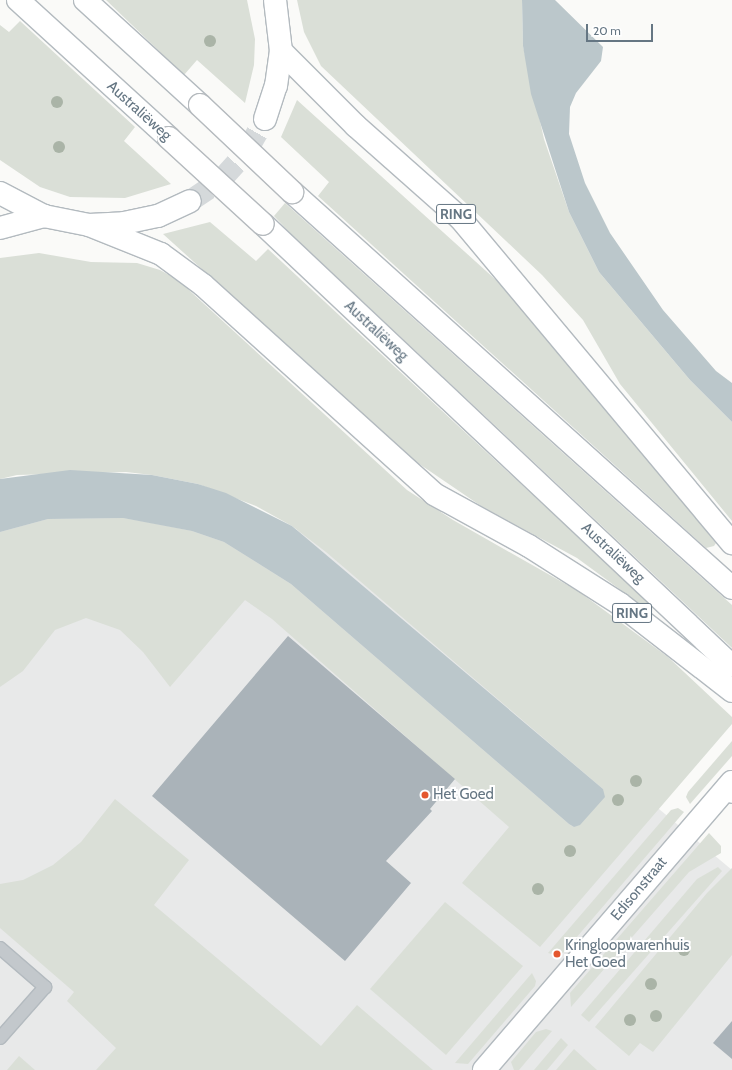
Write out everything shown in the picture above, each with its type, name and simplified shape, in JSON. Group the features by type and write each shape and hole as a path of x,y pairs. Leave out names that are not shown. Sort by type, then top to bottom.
{"main road":[{"name":"Australiëweg","path":"18,0 263,224 732,666"},
{"path":"85,0 200,105 292,192 732,588"},
{"path":"265,119 276,86 281,51 275,0"},
{"name":"RING","path":"281,51 356,126 460,218 732,543"},
{"name":"RING","path":"0,193 44,216 89,225 161,254 203,285 434,494 529,546 620,604 730,690"},
{"name":"RING","path":"89,225 124,223 158,216 190,201"},
{"path":"0,228 44,216"},
{"name":"Edisonstraat","path":"489,1069 730,787"}],"lane":[{"path":"0,1038 45,987 4,952"}],"shaded area":[{"path":"106,0 247,0 255,39 254,65 245,103 197,60 184,75"},
{"path":"297,0 522,0 523,46 544,139 569,212 599,272 690,380 732,422 732,521 620,384 583,320 542,275 321,66 304,32"},
{"path":"522,0 555,0 603,47 601,61 576,93 570,107 569,134 585,183 610,233 663,310 716,371 732,383 732,422 690,380 599,272 569,212 531,94 523,46"},
{"path":"20,21 135,127 124,141 171,184 125,198 70,197 40,187 0,160 0,25 9,32"},
{"path":"297,100 496,280 535,320 716,543 714,546 706,548 318,196 329,182 281,137"},
{"path":"285,203 732,605 732,648 291,234 274,216"},
{"path":"210,222 256,261 268,249 651,605 648,610 577,558 481,506 412,459 163,234"},
{"path":"39,253 91,262 137,263 160,270 178,280 407,490 453,520 578,591 668,657 732,717 732,724 540,947 462,883 509,827 272,619 245,600 170,687 143,652 120,630 86,618 55,630 23,671 0,687 0,532 48,519 123,518 147,522 192,531 224,542 291,584 574,827 603,789 326,552 292,526 256,506 198,484 152,475 126,472 17,475 0,479 0,258"},
{"path":"70,470 152,475 198,484 226,493 292,526 603,789 605,797 580,825 574,827 569,824 291,584 224,542 192,531 123,518 48,519 0,532 0,479"},
{"path":"0,496 330,534 732,870 732,1070 0,1070"},
{"path":"732,741 732,756 690,804 686,797 688,792"},
{"path":"115,799 189,860 154,905 321,1046 357,1005 433,1070 96,1070 116,1048 67,1001 74,992 0,928 0,884 23,880 53,865 81,842"},
{"path":"678,808 684,812 564,952 559,956 548,953 671,810"},
{"path":"709,833 721,846 721,853 689,872 571,1007 570,993"},
{"path":"718,867 722,871 589,1022 581,1015 697,879"},
{"path":"732,868 732,955 653,1052 640,1043 629,1056 595,1027 707,893"},
{"path":"445,902 523,966 446,1055 370,989"},
{"path":"532,973 536,981 535,986 468,1064 455,1063"},
{"path":"546,1029 552,1031 519,1070 514,1070 511,1062 536,1032"},
{"path":"561,1038 568,1045 547,1070 534,1070"},
{"path":"574,1049 597,1070 556,1070"},
{"path":"19,1056 35,1070 7,1070"}],"building":[{"path":"288,636 455,779 430,809 432,811 386,861 411,883 345,961 152,796"},
{"path":"732,1021 732,1059 713,1043"}],"tunnel":[{"path":"190,201 221,180 246,152 265,119"}],"place":[{"name":"Het Goed","path":"425,795"},
{"name":"Kringloopwarenhuis Het Goed","path":"557,954"}]}
